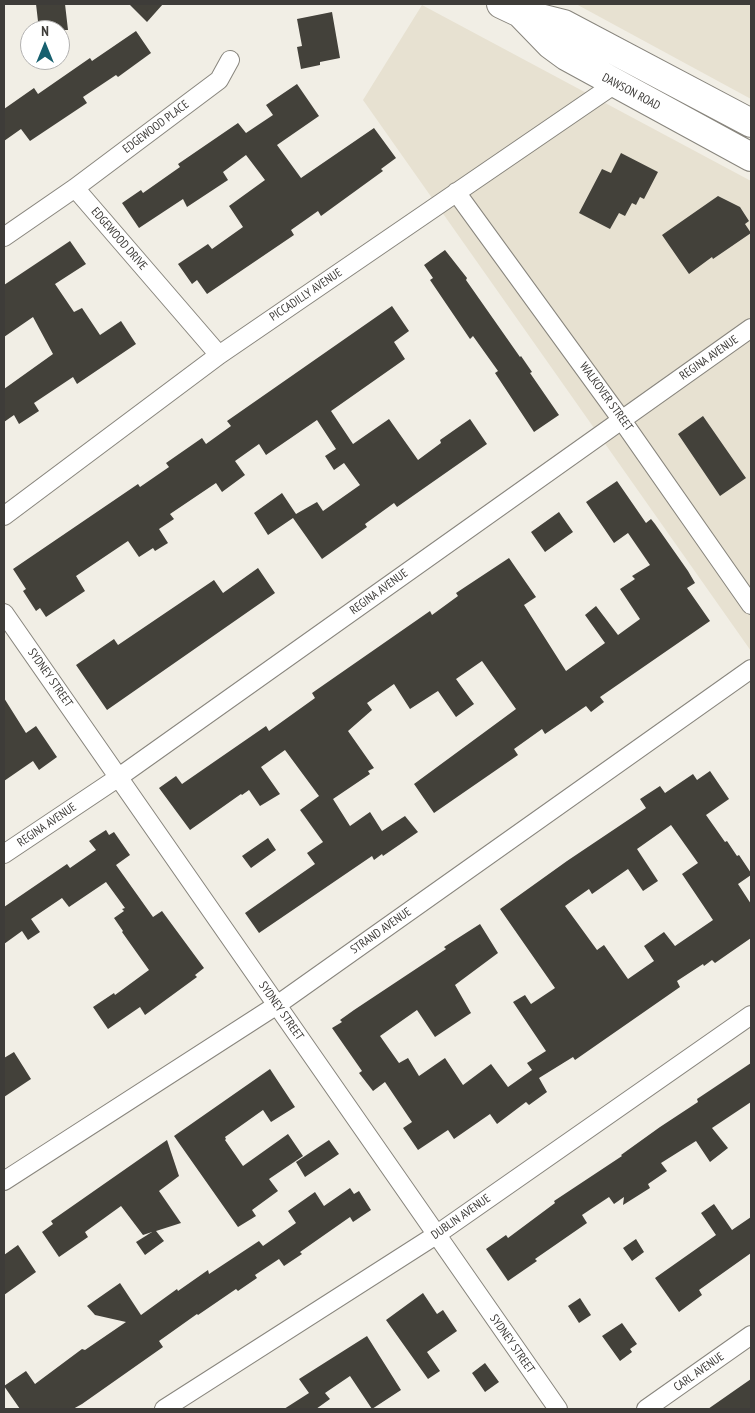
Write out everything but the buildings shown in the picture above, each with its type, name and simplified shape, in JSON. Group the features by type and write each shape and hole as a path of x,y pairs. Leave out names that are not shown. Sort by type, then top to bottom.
{"main road":[{"name":"DAWSON ROAD","path":"511,8 551,45 566,56 751,156"},
{"name":"DAWSON ROAD","path":"511,8 564,24 751,123"}],"street":[{"name":"EDGEWOOD PLACE","path":"75,188 219,80 230,60"},
{"name":"PICCADILLY AVENUE","path":"4,516 219,355 615,84"},
{"path":"4,237 75,188"},
{"name":"EDGEWOOD DRIVE","path":"75,188 219,355"},
{"name":"WALKOVER STREET","path":"456,192 622,419 751,605"},
{"name":"REGINA AVENUE","path":"4,854 119,777 751,328"},
{"name":"SYDNEY STREET","path":"4,613 558,1409"},
{"name":"STRAND AVENUE","path":"4,1181 277,1005 751,669"},
{"name":"DUBLIN AVENUE","path":"164,1409 436,1235 751,1015"},
{"name":"CARL AVENUE","path":"646,1409 751,1334"}],"shaded area":[{"path":"576,4 751,4 751,99"},
{"path":"422,5 751,181 751,651 363,100"}]}
